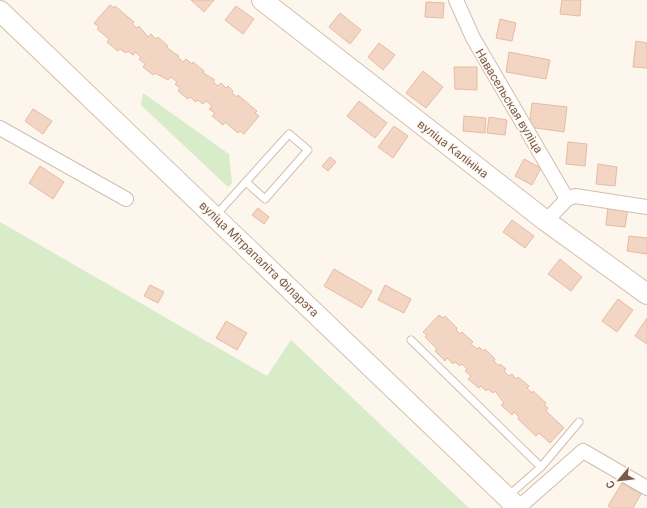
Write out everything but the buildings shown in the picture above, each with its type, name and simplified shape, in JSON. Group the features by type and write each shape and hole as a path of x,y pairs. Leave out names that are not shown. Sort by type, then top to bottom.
{"main road":[{"name":"вуліца Калініна","path":"262,0 546,221 647,294"},
{"name":"вуліца Мітрапаліта Філарэта","path":"0,11 514,504"}],"street":[{"name":"Навасельская вуліца","path":"456,0 473,38 567,199"},
{"path":"0,128 126,199"},
{"path":"546,221 567,199 576,196 647,207"},
{"path":"514,504 583,451 647,488"}],"lane":[{"path":"215,217 246,182 289,134 308,150 265,199 246,182"},
{"path":"411,340 541,467"},
{"path":"514,504 541,467 579,422"}],"green space":[{"path":"143,93 229,154 232,183 228,187 141,105"},
{"path":"0,222 267,376 291,340 469,508 0,508"}]}
